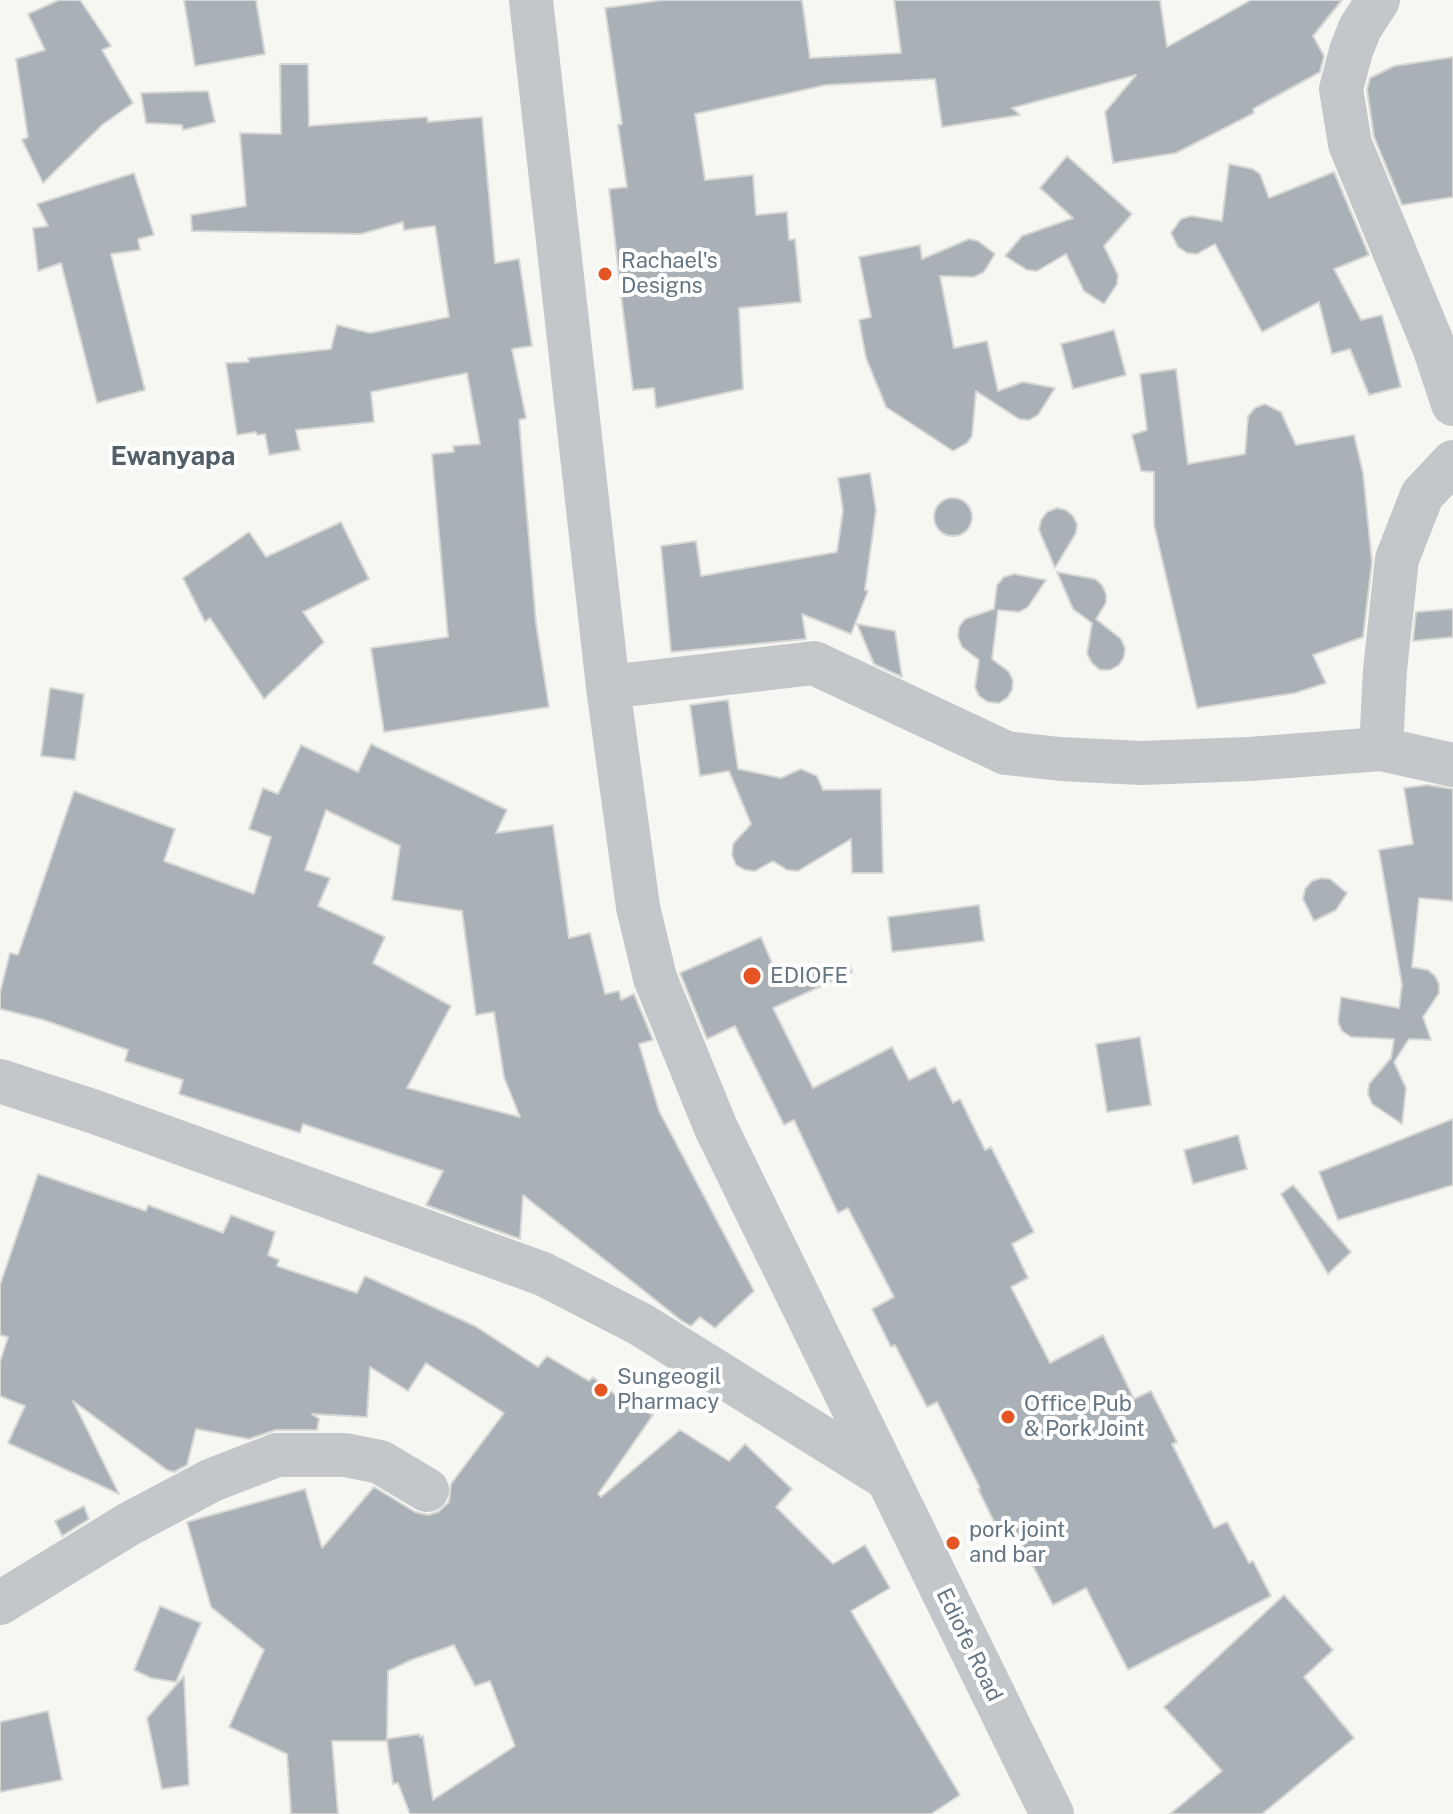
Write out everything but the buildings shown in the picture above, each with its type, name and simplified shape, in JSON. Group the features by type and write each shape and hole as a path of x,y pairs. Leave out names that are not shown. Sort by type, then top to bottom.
{"street":[{"name":"Ediofe Road","path":"531,0 608,687 638,907 655,978 716,1128 1052,1814"},
{"path":"1378,0 1355,39 1341,89 1350,144 1434,347 1453,404"},
{"path":"1381,749 1385,670 1397,559 1422,495 1453,462"},
{"path":"608,687 814,663 1006,753 1141,763 1381,749 1453,765"},
{"path":"0,1081 95,1112 543,1274 640,1324 885,1477"},
{"path":"0,1603 142,1516 212,1480 277,1455 345,1455 380,1462 427,1490"}],"place":[{"name":"Rachael's Designs","path":"605,274"},
{"name":"EDIOFE","path":"752,976"},
{"name":"Sungeogil Pharmacy","path":"601,1390"},
{"name":"Office Pub & Pork Joint","path":"1008,1417"},
{"name":"pork joint and bar","path":"953,1543"}],"district":[{"name":"Ewanyapa","path":"173,457"}]}
